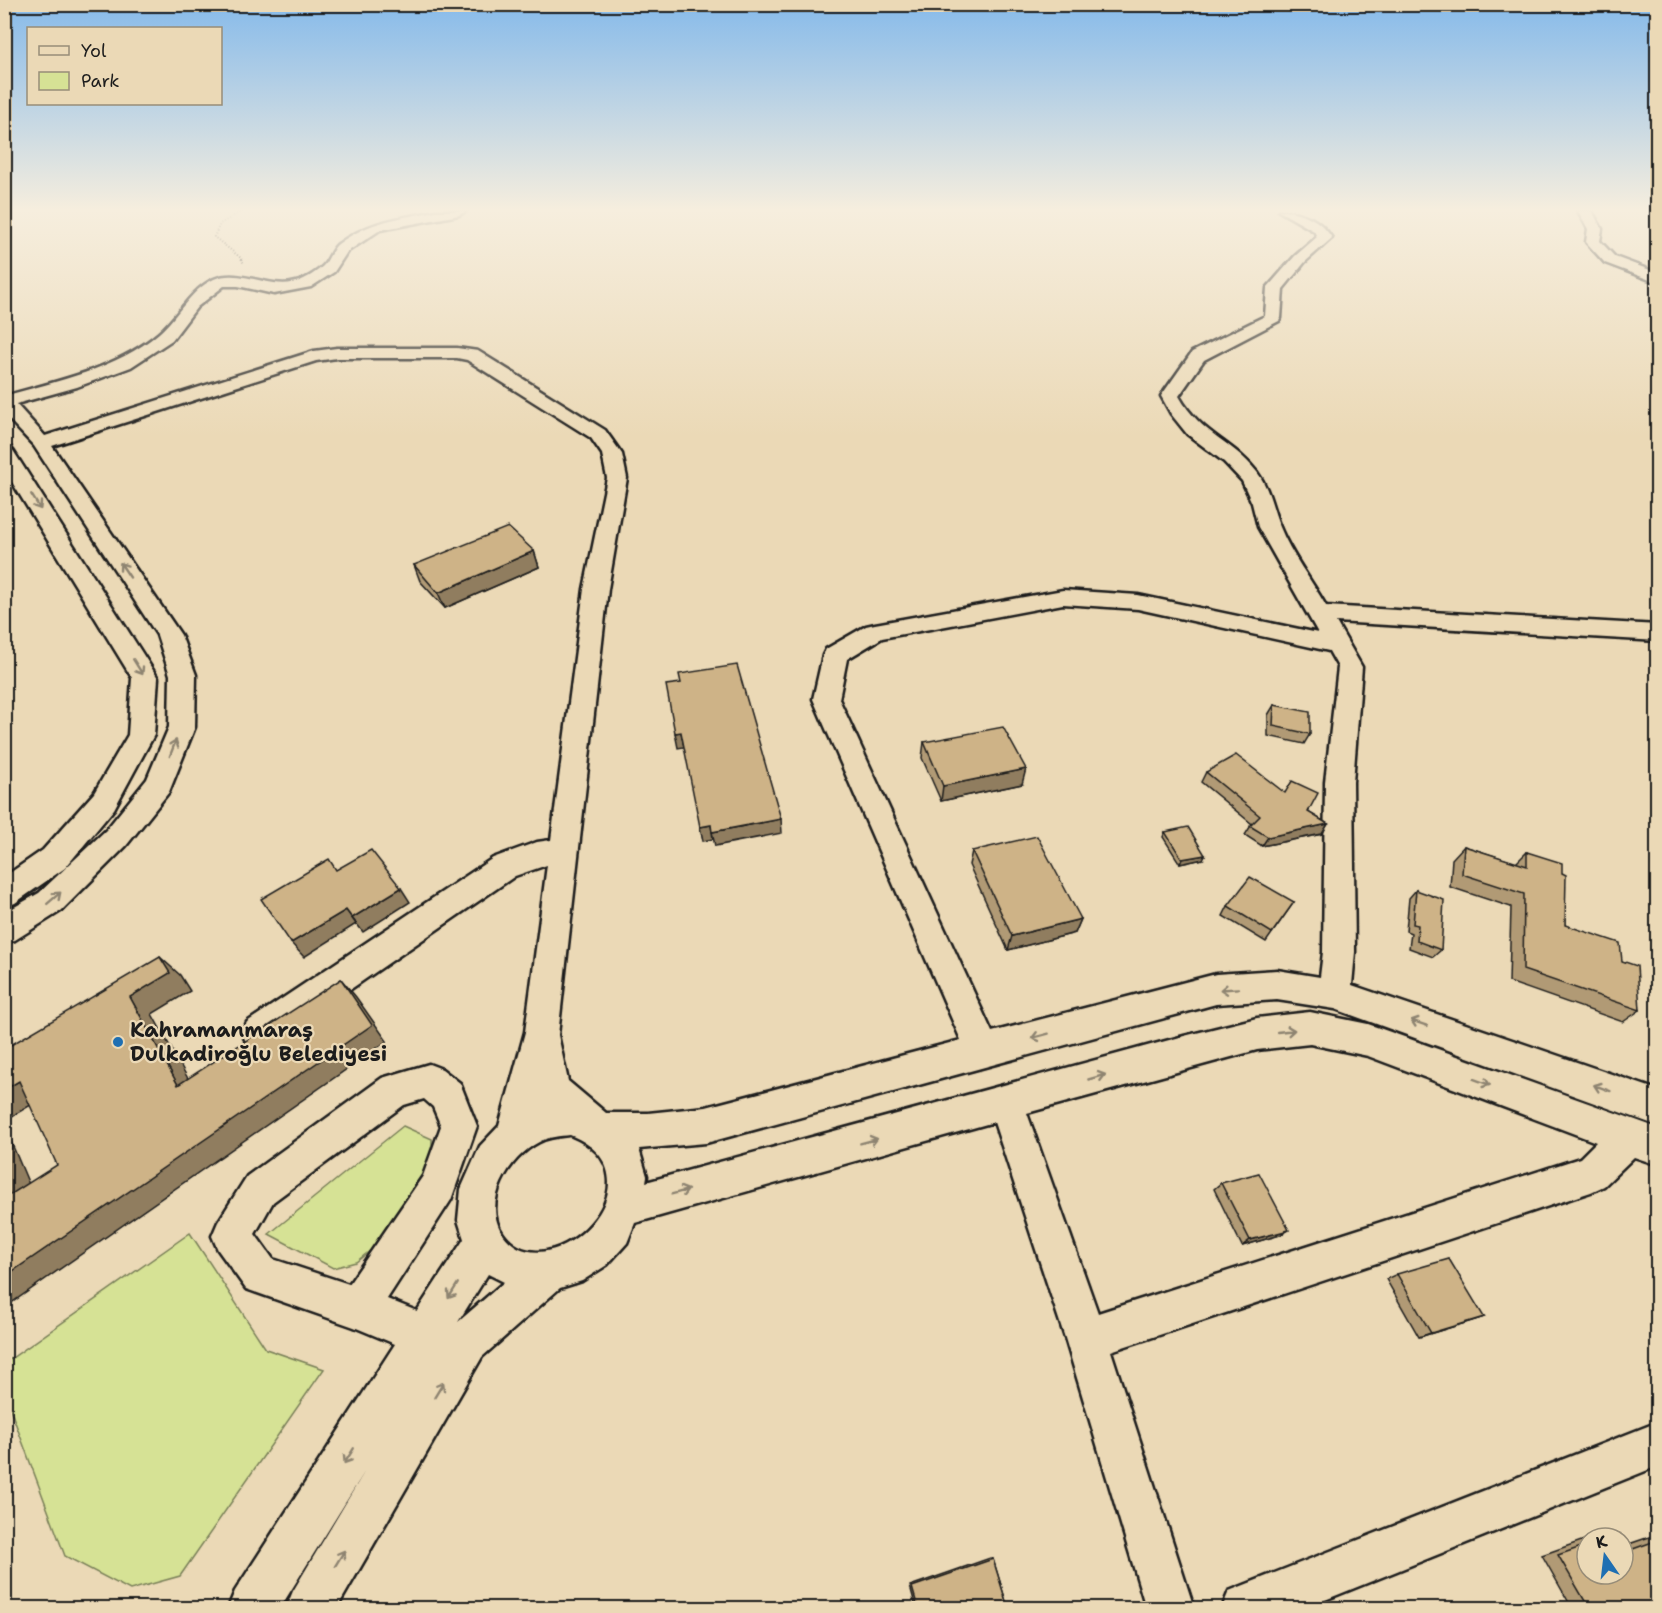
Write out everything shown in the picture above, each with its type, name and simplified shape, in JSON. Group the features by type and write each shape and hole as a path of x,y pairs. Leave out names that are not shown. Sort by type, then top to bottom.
{"street":[{"path":"4,930 50,902 116,838 159,783 182,727 183,675 169,635 41,443 8,411 71,383 125,363 166,336 190,304 214,286"},
{"path":"261,286 274,289 291,286"},
{"path":"1276,286 1273,318 1198,356 1170,396 1178,412 1192,430 1244,469 1260,496 1269,527 1350,667 1340,782 1339,952 1335,994"},
{"path":"41,443 314,356 337,353 457,353 472,355 598,434 612,454 617,478 596,589 542,1032 514,1137"},
{"path":"4,452 145,678 141,735 104,801 54,859 4,894"},
{"path":"983,1052 826,699 835,656 875,632 1063,597 1138,602 1337,645"},
{"path":"1320,613 1658,633"},
{"path":"232,1052 504,867 537,854 564,852"},
{"path":"542,1032 552,1090 597,1126 619,1146 627,1164 628,1185 624,1207 615,1226 602,1243 586,1257 567,1267 548,1271 522,1270 500,1260 485,1242 477,1221 478,1197 484,1174 497,1154 514,1137 532,1126 551,1119 570,1118 597,1126 648,1131 706,1125 1216,989 1278,985 1335,994 1658,1108"},
{"path":"624,1207 1205,1047 1257,1034 1310,1028 1368,1040 1643,1142"},
{"path":"357,1307 438,1187 459,1126 447,1095 429,1080 396,1090 260,1189 232,1236 260,1275 357,1307 425,1336"},
{"path":"1006,1103 1086,1338 1170,1608"},
{"path":"1086,1338 1591,1173 1643,1142"},
{"path":"252,1608 485,1242"},
{"path":"310,1608 468,1342 548,1271"},
{"path":"1246,1608 1658,1444"}],"green space":[{"path":"403,1126 432,1139 432,1163 377,1245 356,1262 333,1268 269,1234"},
{"path":"190,1233 266,1349 324,1369 180,1576 130,1590 65,1556 5,1395 5,1363"}],"building":[{"path":"508,527 534,551 438,593 414,565"},
{"path":"737,665 781,819 712,832 711,825 700,827 681,732 675,733 666,685 681,683 679,674"},
{"path":"1274,705 1310,712 1310,734 1273,726"},
{"path":"1003,727 1026,769 943,786 924,742"},
{"path":"1236,755 1285,793 1292,781 1318,793 1308,812 1328,824 1268,837 1250,826 1260,816 1206,772"},
{"path":"1188,827 1205,855 1182,859 1165,832"},
{"path":"1037,836 1081,919 1012,936 972,851"},
{"path":"1464,846 1527,866 1527,852 1562,863 1562,873 1566,875 1565,925 1620,943 1622,961 1637,966 1640,1010 1523,970 1524,894 1462,874"},
{"path":"371,850 401,888 352,918 346,910 291,943 261,899 329,859 336,870"},
{"path":"1250,877 1294,902 1272,933 1228,906"},
{"path":"1416,890 1444,900 1441,950 1417,941 1418,925 1413,924"},
{"path":"160,957 170,973 130,997 178,1085 341,979 372,1025 4,1277 4,1182 10,1195 57,1165 19,1081 4,1090 4,1049"},
{"path":"1259,1173 1289,1230 1250,1240 1221,1183"},
{"path":"1449,1259 1484,1317 1431,1333 1397,1274"},
{"path":"1658,1540 1658,1608 1589,1608 1576,1586 1635,1586 1635,1548"},
{"path":"1575,1549 1575,1584 1558,1555"},
{"path":"993,1559 1008,1608 918,1608 912,1587"}],"place":[{"name":"Kahramanmaraş Dulkadiroğlu Belediyesi","path":"118,1042"}]}
